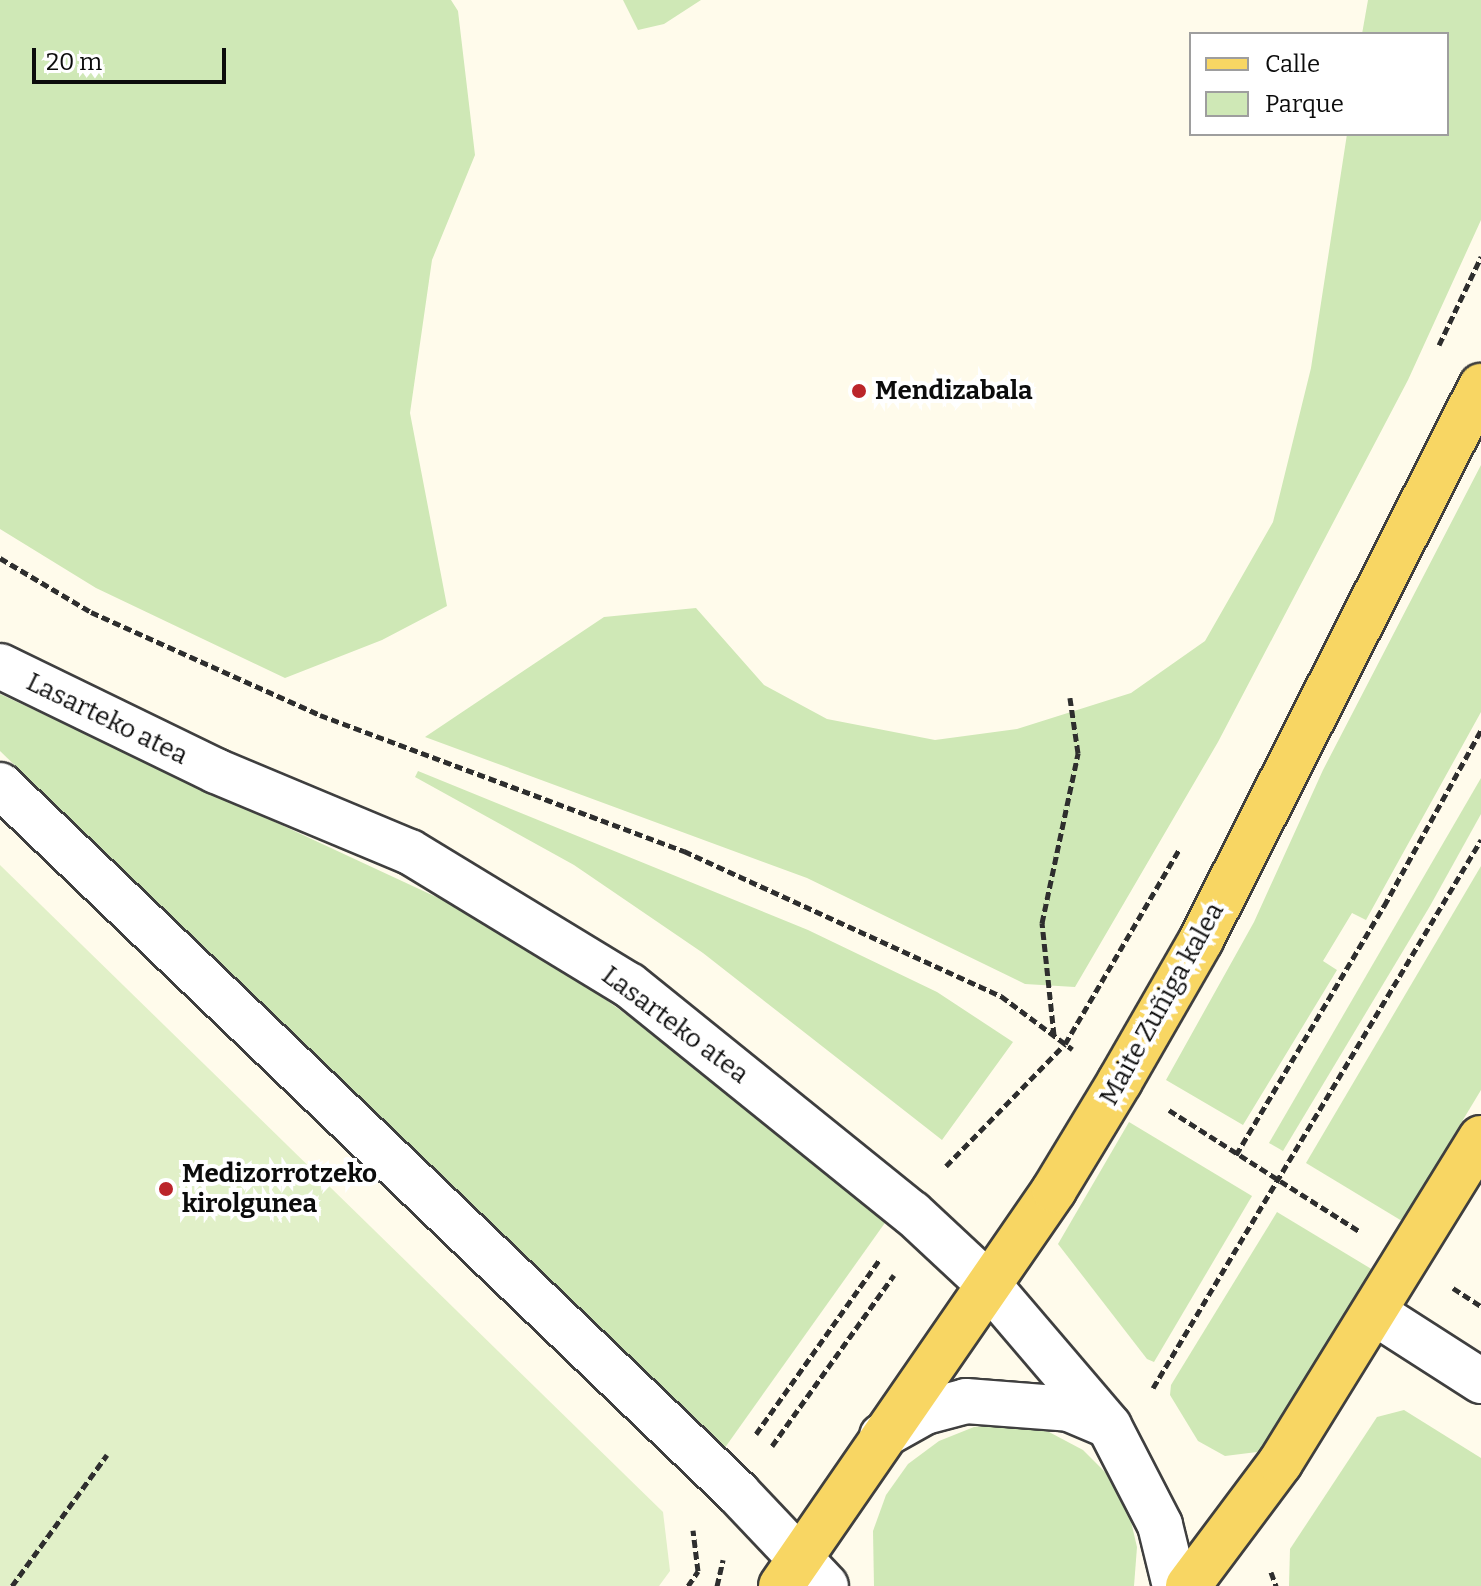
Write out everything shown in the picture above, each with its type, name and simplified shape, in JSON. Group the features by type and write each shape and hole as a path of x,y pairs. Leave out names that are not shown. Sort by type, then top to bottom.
{"main road":[{"name":"Maite Zuñiga kalea","path":"803,1576 882,1436 1054,1190 1201,940 1481,386"},
{"path":"1188,1586 1280,1463 1481,1138"}],"street":[{"name":"Lasarteko atea","path":"0,666 216,771 424,860 629,985 920,1220 987,1283 1109,1426 1160,1525 1175,1586"},
{"path":"0,785 731,1486 803,1576"},
{"path":"1375,1313 1481,1381"},
{"path":"882,1436 925,1412 966,1401 1069,1409 1109,1426"}],"path":[{"path":"1433,358 1481,257"},
{"path":"0,558 91,612 320,715 684,851 1001,996 1065,1044 1236,1155 1384,906 1481,730"},
{"path":"1054,1036 1042,923 1078,753 1070,698"},
{"path":"1148,1396 1481,840"},
{"path":"717,1586 724,1566 720,1525 731,1486 920,1220 942,1170 1065,1044 1182,843"},
{"path":"731,1486 920,1220"},
{"path":"12,1586 107,1455"},
{"path":"1263,1576 1270,1566 1276,1586"}],"green space":[{"path":"0,0 451,0 458,11 475,155 432,260 410,413 447,606 382,640 285,678 96,588 0,529"},
{"path":"623,0 701,0 664,24 638,30"},
{"path":"1368,0 1481,0 1481,220 1408,380 1218,742 1075,987 1025,984 807,878 425,737 604,617 696,608 764,685 827,719 935,740 1017,729 1131,693 1205,641 1273,522 1311,368 1347,136 1449,136 1449,32 1362,32"},
{"path":"1481,465 1481,712 1366,920 1352,913 1323,961 1337,970 1243,1125 1166,1080 1254,922 1323,770"},
{"path":"0,694 520,936 759,1113 887,1220 724,1449 0,751"},
{"path":"418,771 808,930 937,992 1013,1042 942,1140 703,953 574,865 415,777"},
{"path":"1481,778 1481,814 1430,906 1283,1151 1269,1143"},
{"name":"Medizorrotzeko kirolgunea","path":"0,865 663,1512 670,1571 659,1586 0,1586"},
{"path":"1481,866 1481,1090 1402,1221 1306,1163"},
{"path":"1129,1122 1252,1196 1154,1362 1147,1359 1058,1244"},
{"path":"1277,1212 1378,1273 1270,1442 1257,1452 1225,1456 1198,1441 1170,1395 1171,1385"},
{"path":"1404,1410 1481,1458 1481,1586 1289,1586 1290,1549 1377,1417"},
{"path":"1012,1424 1049,1432 1083,1450 1110,1477 1128,1509 1137,1547 1134,1586 874,1586 873,1531 886,1495 908,1464 939,1441 974,1427"}],"place":[{"name":"Mendizabala","path":"859,391"},
{"name":"Medizorrotzeko kirolgunea","path":"166,1189"}]}
